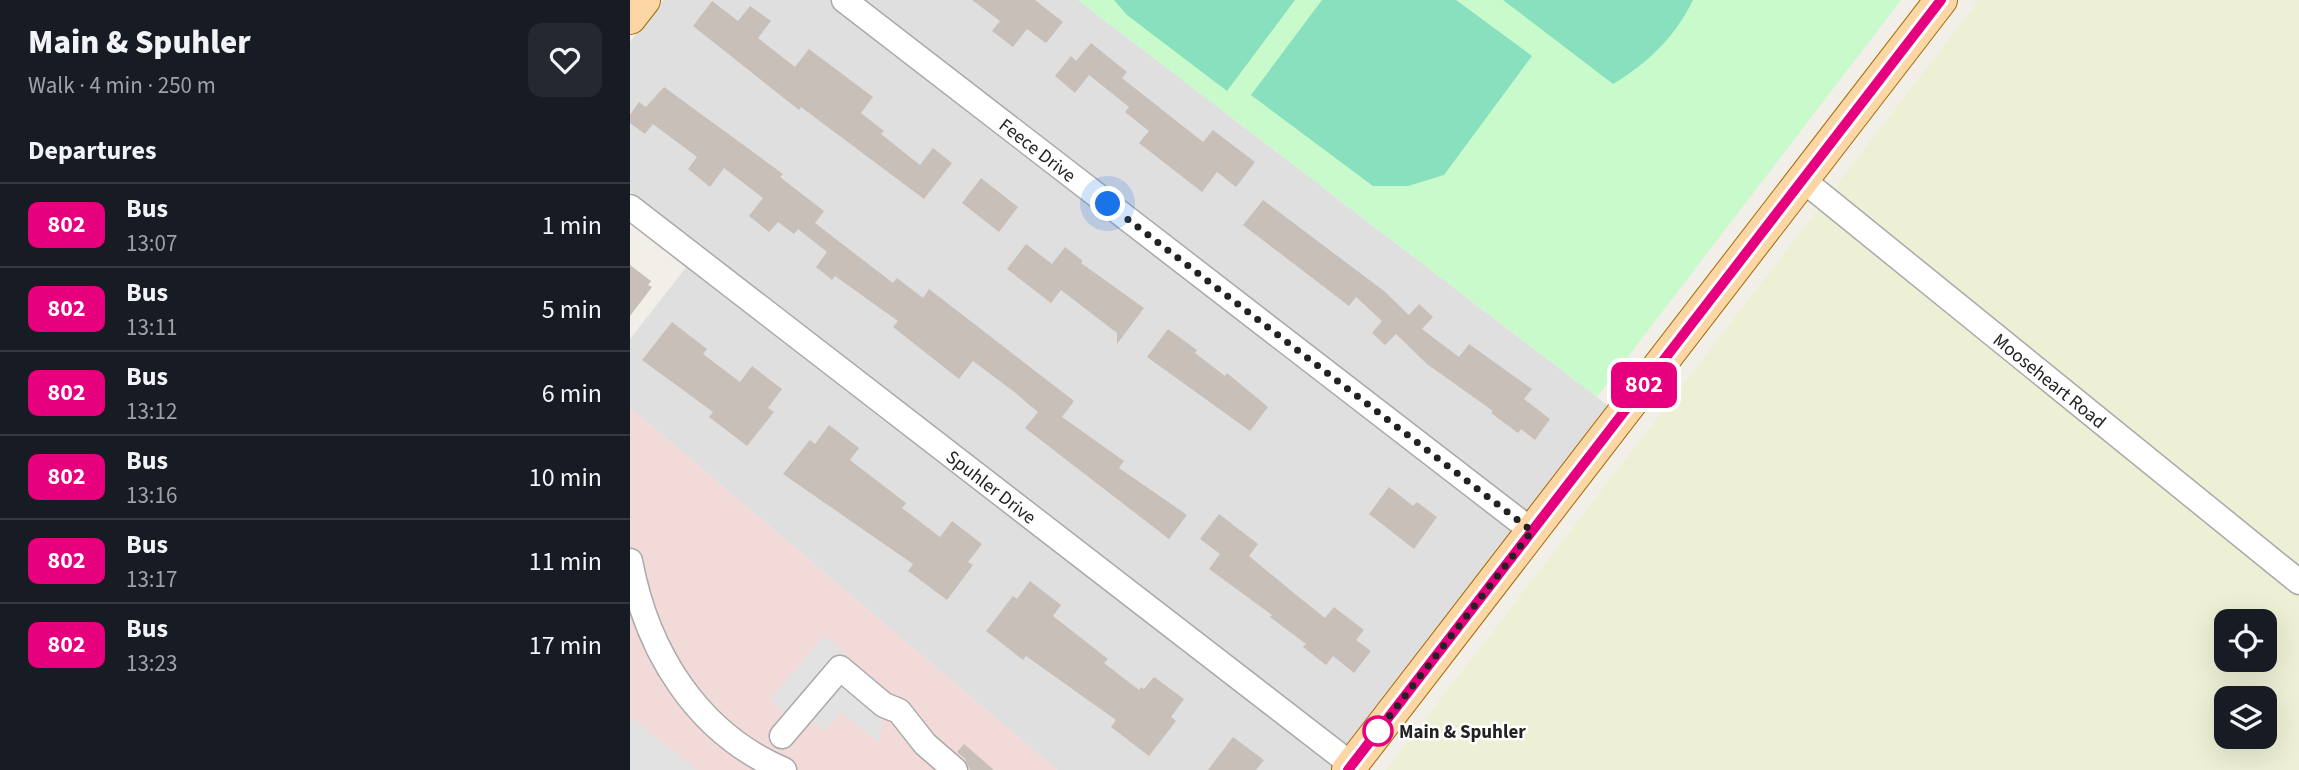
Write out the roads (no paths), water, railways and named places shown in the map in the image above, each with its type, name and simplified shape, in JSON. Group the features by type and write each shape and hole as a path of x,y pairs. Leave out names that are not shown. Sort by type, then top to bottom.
{"main road":[{"path":"630,18 644,0"},
{"path":"1350,767 1941,0"}],"street":[{"name":"Feece Drive","path":"845,0 1532,531"},
{"name":"Mooseheart Road","path":"1803,180 2299,582"},
{"name":"Spuhler Drive","path":"630,207 1350,767"},
{"path":"630,561 644,621 663,662 684,692 713,724 772,768"},
{"path":"782,736 840,668 884,705 899,711 925,744 955,770"},
{"path":"884,705 889,718 916,751 938,770"}],"place":[{"name":"Main & Spuhler","path":"1378,731"}]}
